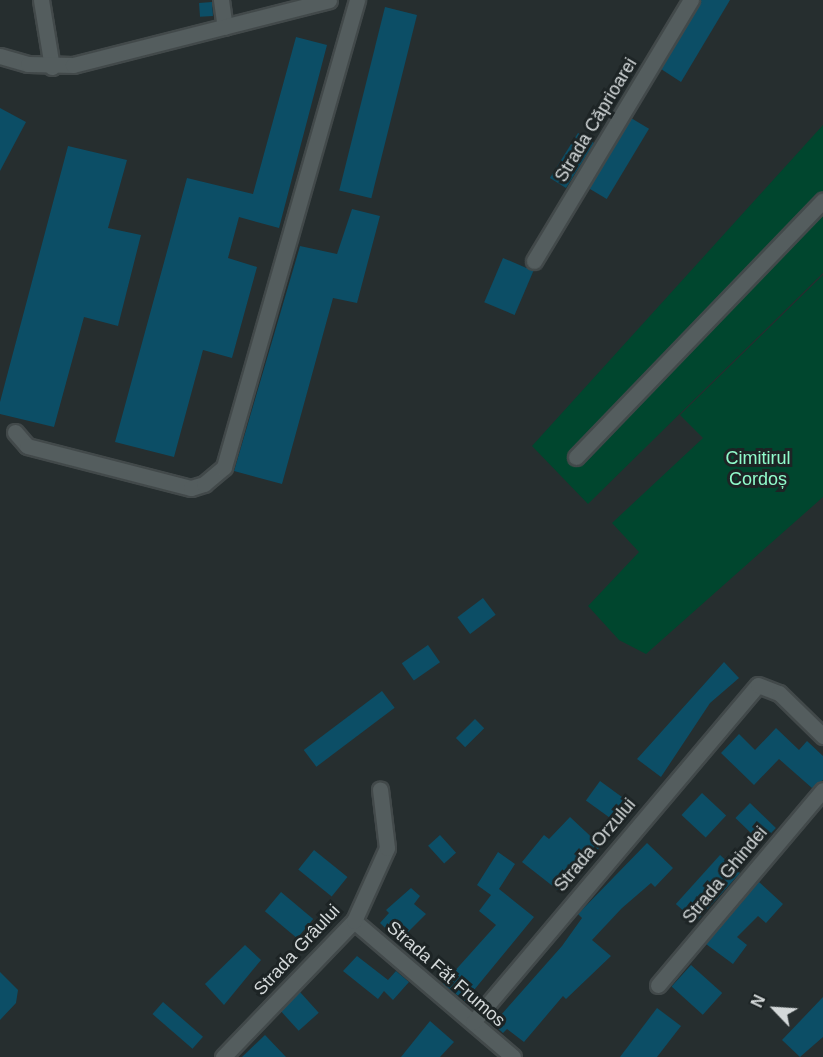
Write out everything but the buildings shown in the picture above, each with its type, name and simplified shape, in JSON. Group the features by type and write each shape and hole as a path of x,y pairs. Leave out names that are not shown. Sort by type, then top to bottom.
{"street":[{"path":"41,0 52,66"},
{"path":"221,0 225,27"},
{"path":"0,56 52,66 101,60 329,0"},
{"path":"15,432 27,446 191,488 204,484 224,467 357,0"},
{"name":"Strada Căprioarei","path":"534,261 691,0"},
{"path":"576,457 823,200"},
{"name":"Strada Orzului","path":"473,1022 748,694 758,685 768,686 823,736"},
{"name":"Strada Grâului","path":"223,1057 354,921 387,848 380,789"},
{"name":"Strada Ghindei","path":"658,986 823,790"},
{"name":"Strada Făt Frumos","path":"354,921 473,1022 504,1054"}],"green space":[{"path":"823,125 823,273 588,504 532,446"},
{"name":"Cimitirul Cordoș","path":"823,275 823,497 646,654 619,640 588,606 639,552 612,523 703,438 680,415"}]}
